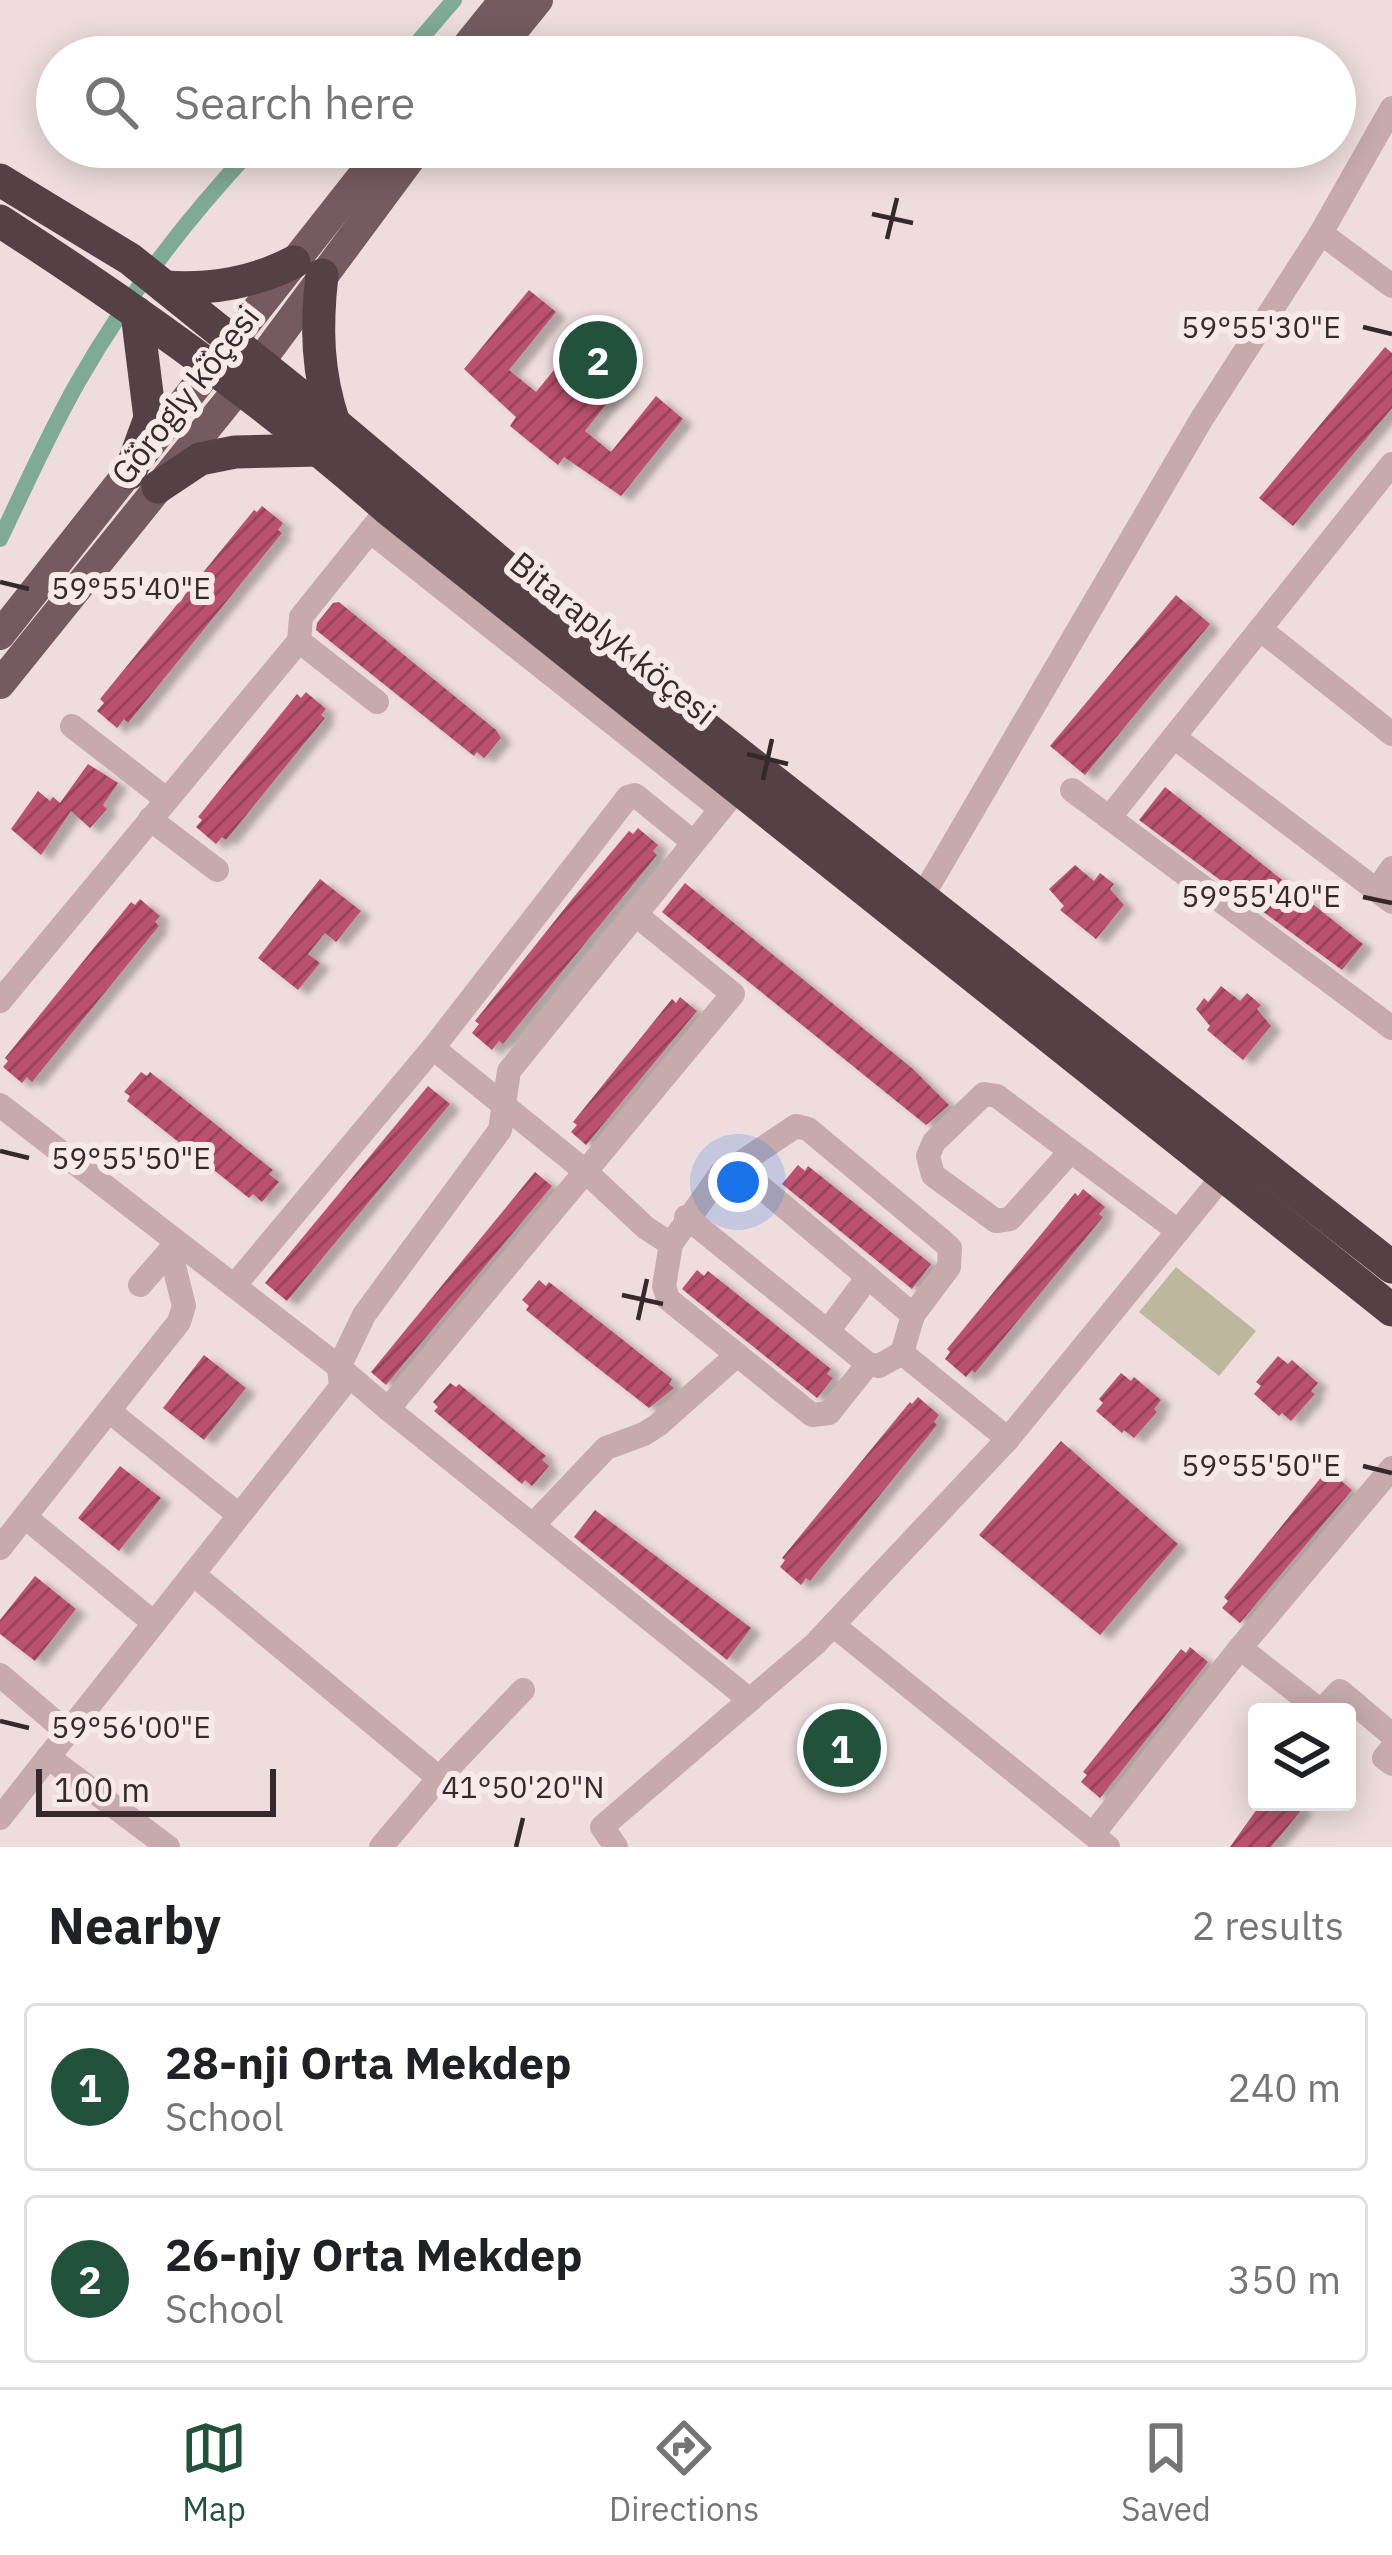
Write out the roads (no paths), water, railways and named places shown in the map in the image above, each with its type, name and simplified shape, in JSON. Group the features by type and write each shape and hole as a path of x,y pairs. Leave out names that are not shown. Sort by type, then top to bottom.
{"highway":[{"name":"Bitaraplyk köçesi","path":"0,179 177,291 236,366"},
{"name":"Bitaraplyk köçesi","path":"0,220 108,292 144,326 236,366 567,619 1392,1267"},
{"path":"144,326 150,418 144,480 200,459 327,436 308,269 177,291"},
{"name":"Bitaraplyk köçesi","path":"327,436 379,520 1392,1310"}],"main road":[{"path":"475,36 504,0"},
{"path":"509,36 538,0"},
{"name":"Görogly köçesi","path":"0,684 144,480 308,269 373,168"},
{"name":"Görogly köçesi","path":"308,269 400,168"},
{"name":"Görogly köçesi","path":"0,635 144,480"}],"street":[{"path":"922,898 1201,420 1321,233 1392,108"},
{"path":"1321,233 1392,286"},
{"path":"1109,818 1392,464"},
{"path":"0,1001 299,641 301,617 379,520"},
{"path":"1260,629 1392,734"},
{"path":"299,641 377,702"},
{"path":"72,726 217,870"},
{"path":"1174,737 1384,896 1392,868"},
{"path":"1072,790 1391,1025"},
{"path":"234,1286 433,1048 628,797 635,795 693,842"},
{"path":"0,1818 341,1387 339,1367 364,1315 500,1130 509,1071 730,798"},
{"path":"388,1408 733,994 634,914"},
{"path":"433,1048 670,1244"},
{"path":"1070,1152 1010,1219 996,1221 934,1175 928,1156 934,1142 984,1094 997,1096 1178,1231"},
{"path":"0,1105 174,1246 339,1367 750,1700"},
{"path":"686,1217 868,1364 879,1366 902,1353 913,1315 949,1267 950,1248 808,1129 796,1126 785,1131 722,1172 686,1217 670,1244 664,1286 668,1299 812,1415 829,1413 868,1364"},
{"path":"736,1166 913,1315"},
{"path":"616,1847 602,1826 833,1625 1008,1439 1224,1175"},
{"path":"140,1286 174,1246"},
{"path":"0,1548 183,1314 174,1246"},
{"path":"828,1331 868,1277"},
{"path":"902,1353 1008,1439"},
{"path":"532,1525 606,1448 658,1425 736,1354"},
{"path":"109,1411 239,1515"},
{"path":"833,1625 1100,1841 1240,1648 1392,1468"},
{"path":"25,1517 154,1623"},
{"path":"193,1574 439,1778"},
{"path":"1240,1648 1321,1712 1340,1691 1392,1735"},
{"path":"0,1675 68,1732"},
{"path":"381,1847 523,1690"},
{"path":"1392,1748 1384,1758 1392,1764"},
{"path":"48,1757 168,1847"}],"waterway":[{"path":"423,36 454,0"},
{"path":"0,539 67,401 116,320 235,168"}],"place":[{"name":"26-njy Orta Mekdep","path":"598,360"},
{"name":"28-nji Orta Mekdep","path":"842,1748"}]}
